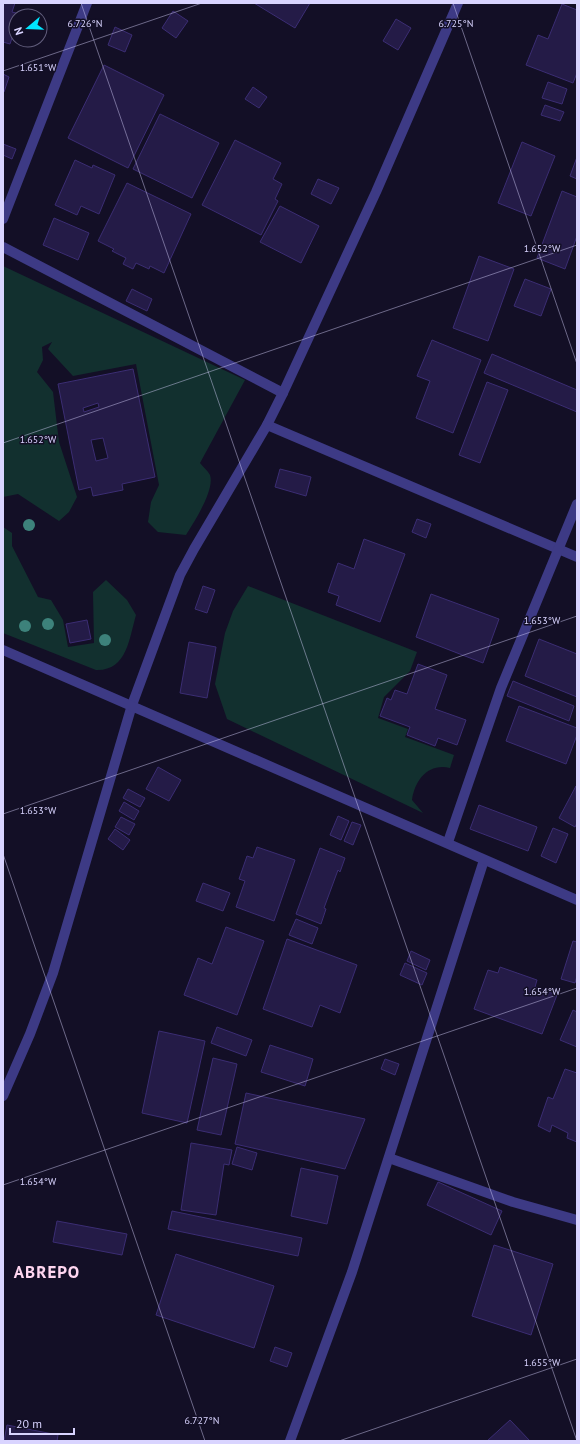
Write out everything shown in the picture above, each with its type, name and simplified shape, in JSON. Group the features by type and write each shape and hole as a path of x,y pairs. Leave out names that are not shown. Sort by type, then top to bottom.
{"street":[{"path":"3,219 87,3"},
{"path":"3,1096 30,1034 53,973 132,705 180,575 267,425 283,393 376,192 458,3"},
{"path":"3,247 283,393"},
{"path":"267,425 577,557"},
{"path":"448,842 501,688 577,504"},
{"path":"3,650 448,842 484,860 577,900"},
{"path":"290,1441 352,1272 484,860"},
{"path":"388,1158 513,1202 577,1220"}],"green space":[{"path":"3,266 245,380 200,463 210,475 211,481 203,506 186,535 158,532 148,522 151,502 159,485 136,364 73,376 48,349 52,342 42,347 43,360 37,372 53,392 59,442 77,497 69,512 59,521 18,494 3,497"},
{"path":"3,527 12,533 12,546 38,597 51,600 63,620 68,647 94,643 93,592 106,580 127,600 136,615 125,652 114,665 106,669 96,670 3,633"},
{"path":"248,586 417,652 410,671 384,697 378,718 408,729 405,737 454,755 450,768 435,768 429,771 416,786 412,800 423,813 227,719 215,684 225,633 233,611"}],"building":[{"path":"3,3 15,3 13,8 8,8 8,43 3,42"},
{"path":"254,3 310,3 295,28"},
{"path":"562,4 577,10 577,73 573,83 526,65 538,35 548,39"},
{"path":"173,11 188,21 176,38 162,28"},
{"path":"396,19 411,28 398,50 383,41"},
{"path":"115,27 132,35 125,52 108,45"},
{"path":"104,65 164,95 128,168 68,138"},
{"path":"3,74 9,77 4,92 3,92"},
{"path":"548,82 567,89 562,104 542,98"},
{"path":"253,87 267,97 259,108 245,99"},
{"path":"545,105 564,112 560,121 541,115"},
{"path":"160,114 219,143 192,198 133,169"},
{"path":"235,140 281,163 273,179 282,184 275,199 278,201 261,235 202,205"},
{"path":"522,142 555,156 531,216 498,203"},
{"path":"3,144 16,149 12,159 3,155"},
{"path":"577,157 577,179 570,176"},
{"path":"75,160 92,168 93,165 115,175 99,214 81,206 77,215 55,205"},
{"path":"318,179 339,188 331,204 311,194"},
{"path":"127,183 191,214 164,273 150,266 149,269 136,263 133,269 123,264 126,258 112,251 114,249 98,241"},
{"path":"562,191 577,197 577,236 565,269 537,258"},
{"path":"280,206 319,226 301,263 260,242"},
{"path":"54,218 89,233 78,260 43,245"},
{"path":"479,256 514,269 488,341 453,328"},
{"path":"525,279 551,289 541,316 514,306"},
{"path":"132,289 152,299 147,311 126,301"},
{"path":"432,340 481,360 453,433 416,418 430,381 417,376"},
{"path":"492,354 577,390 577,412 484,373"},
{"path":"133,369 155,477 122,484 123,490 93,496 91,487 79,490 58,384","holes":["98,403 99,407 84,412 83,408","103,438 108,458 96,461 91,440"]},
{"path":"487,382 508,390 480,463 459,455"},
{"path":"280,469 311,477 306,496 275,487"},
{"path":"417,519 431,524 426,538 412,532"},
{"path":"364,539 405,554 380,622 336,605 339,596 328,592 338,563 354,569"},
{"path":"203,586 215,590 207,613 195,609"},
{"path":"431,594 499,619 483,663 416,637"},
{"path":"87,620 91,639 70,643 66,624"},
{"path":"539,639 577,654 577,697 525,676"},
{"path":"189,642 216,647 207,698 180,693"},
{"path":"418,664 447,675 435,709 466,720 457,745 438,738 435,746 407,735 410,727 380,716 387,698 391,700 395,690 407,694"},
{"path":"513,681 574,706 569,721 507,696"},
{"path":"519,706 577,728 577,735 566,764 506,741"},
{"path":"158,767 181,780 169,801 146,789"},
{"path":"576,786 577,823 575,827 559,818"},
{"path":"128,789 145,798 140,807 123,798"},
{"path":"124,802 139,811 134,820 119,811"},
{"path":"479,805 537,827 528,851 470,829"},
{"path":"338,816 349,821 341,840 330,835"},
{"path":"121,817 135,824 129,835 115,827"},
{"path":"352,822 361,825 353,845 344,841"},
{"path":"553,828 568,834 556,863 541,856"},
{"path":"115,829 130,840 123,850 108,839"},
{"path":"257,847 295,860 274,921 236,907 245,881 239,879 247,856 253,858"},
{"path":"320,848 345,858 340,872 338,870 324,908 326,909 321,924 296,914"},
{"path":"203,883 230,893 223,911 196,901"},
{"path":"296,919 318,928 312,944 289,935"},
{"path":"226,927 264,941 237,1015 184,995 198,958 212,964"},
{"path":"287,939 357,965 340,1013 320,1005 312,1027 263,1009"},
{"path":"573,941 577,942 577,976 575,983 561,979"},
{"path":"411,951 430,960 426,970 407,961"},
{"path":"405,963 427,973 422,985 400,975"},
{"path":"500,967 537,980 535,987 557,995 542,1034 474,1009 488,970 498,973"},
{"path":"573,1010 577,1012 577,1047 560,1040"},
{"path":"217,1027 252,1040 246,1056 211,1043"},
{"path":"159,1031 205,1041 187,1123 142,1113"},
{"path":"270,1045 313,1059 305,1086 261,1072"},
{"path":"213,1058 237,1064 221,1135 197,1130"},
{"path":"385,1059 399,1064 395,1075 381,1069"},
{"path":"565,1069 577,1073 577,1142 567,1138 568,1133 552,1125 550,1132 538,1126 548,1097 553,1099"},
{"path":"246,1093 365,1119 345,1169 235,1144"},
{"path":"191,1143 232,1150 229,1165 224,1164 216,1215 181,1210"},
{"path":"237,1147 257,1153 252,1170 232,1164"},
{"path":"301,1168 338,1176 327,1224 291,1216"},
{"path":"438,1182 502,1211 491,1235 427,1205"},
{"path":"172,1211 302,1238 298,1256 168,1229"},
{"path":"57,1221 127,1234 122,1255 53,1242"},
{"path":"494,1245 553,1264 531,1335 472,1316"},
{"path":"176,1254 274,1286 254,1348 156,1315"},
{"path":"275,1347 292,1353 287,1367 270,1361"},
{"path":"510,1420 530,1441 487,1441"},
{"path":"7,1425 58,1435 57,1441 4,1441"}],"district":[{"name":"ABREPO","path":"47,1272"}]}
